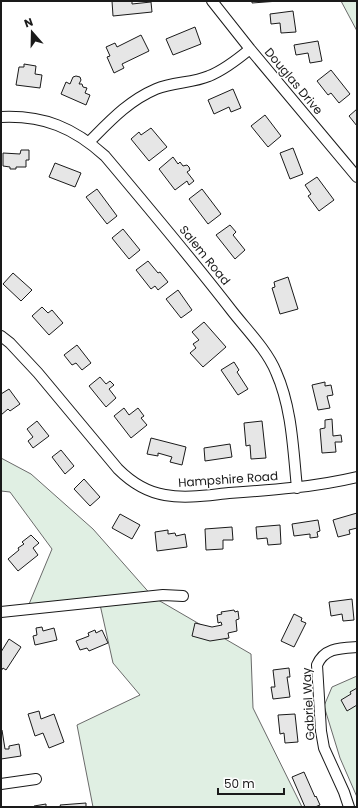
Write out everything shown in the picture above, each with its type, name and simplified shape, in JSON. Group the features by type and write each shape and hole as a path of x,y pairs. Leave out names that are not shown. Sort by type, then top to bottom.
{"street":[{"name":"Douglas Drive","path":"212,1 357,177"},
{"path":"89,142 125,106 142,96 175,83 209,76 250,49"},
{"name":"Salem Road","path":"1,117 26,118 62,126 89,142 105,156 190,256 272,362 288,408 297,488"},
{"name":"Hampshire Road","path":"1,336 10,343 38,374 118,469 139,486 158,493 178,497 297,488 357,477"},
{"path":"1,612 163,595 183,596"},
{"name":"Gabriel Way","path":"349,807 344,792 329,762 320,731 317,665 321,657 326,653 344,648 357,647"},
{"path":"1,784 36,778"}],"green space":[{"path":"341,1 357,1 357,31"},
{"path":"1,458 31,474 93,529 153,597 251,654 253,708 302,807 93,807 77,725 140,695 113,663 99,600 27,609 52,549 10,492 1,491"},
{"path":"357,676 357,797 340,758 324,706 332,687"}],"building":[{"path":"112,1 132,1 132,4 151,2 152,12 113,16"},
{"path":"252,1 279,1 252,3"},
{"path":"293,11 296,32 281,33 280,23 271,24 270,14"},
{"path":"195,27 201,44 173,55 166,39"},
{"path":"141,35 149,51 122,64 124,68 114,73 107,57 110,56 106,47 115,43 117,47"},
{"path":"318,41 322,61 310,63 308,53 296,55 294,45"},
{"path":"24,64 36,66 35,74 42,75 40,88 16,85 19,67 24,67"},
{"path":"331,70 350,94 339,103 331,93 328,95 317,81"},
{"path":"73,77 80,77 81,80 79,84 82,84 83,87 87,88 85,93 90,95 86,105 61,94 66,82 70,84"},
{"path":"233,89 241,108 231,112 229,107 214,114 208,100"},
{"path":"357,109 357,126 349,116"},
{"path":"265,115 281,136 268,147 251,126"},
{"path":"151,128 167,147 149,161 131,139 139,132 141,135"},
{"path":"293,148 303,174 290,179 280,153"},
{"path":"21,150 29,150 29,160 26,160 26,167 16,167 16,169 10,169 10,167 3,166 3,153 20,154"},
{"path":"173,157 178,164 180,162 183,166 187,165 189,167 190,170 187,172 194,181 189,185 187,181 175,190 159,169"},
{"path":"55,163 81,173 75,187 49,177"},
{"path":"317,177 334,200 319,211 308,196 311,194 305,185"},
{"path":"97,189 117,216 107,224 86,197"},
{"path":"202,189 221,214 208,224 189,199"},
{"path":"230,225 236,232 233,235 245,250 235,259 216,235"},
{"path":"123,229 140,250 129,259 112,238"},
{"path":"148,261 168,282 158,290 155,286 151,289 136,270"},
{"path":"13,273 32,290 21,301 3,284"},
{"path":"288,277 298,309 280,314 272,288 275,287 274,282"},
{"path":"178,290 192,310 181,318 166,299"},
{"path":"42,307 48,313 52,310 63,323 49,335 32,316"},
{"path":"204,322 226,347 203,367 190,353 196,348 193,344 199,340 192,332"},
{"path":"77,345 91,363 82,370 76,363 72,365 64,355"},
{"path":"234,362 239,370 237,372 248,389 238,395 221,370"},
{"path":"100,377 106,384 110,381 114,385 109,389 116,398 106,407 89,386"},
{"path":"325,382 325,386 331,385 333,395 327,396 330,408 318,410 312,385"},
{"path":"9,389 20,404 10,411 8,409 1,415 1,394"},
{"path":"124,408 129,415 138,408 144,416 141,418 147,425 131,438 114,416"},
{"path":"332,419 333,436 341,435 342,442 335,442 336,452 322,453 320,429 325,428 325,420"},
{"path":"37,421 49,436 33,448 28,441 33,437 27,429"},
{"path":"262,421 266,458 251,459 250,445 246,446 244,423"},
{"path":"151,438 186,447 182,465 170,462 172,457 158,453 158,456 147,454"},
{"path":"230,444 232,457 205,461 204,448"},
{"path":"61,450 74,466 65,474 52,457"},
{"path":"84,479 100,497 90,506 74,489"},
{"path":"357,513 357,528 349,530 350,534 338,537 333,520"},
{"path":"120,514 140,525 132,539 112,528"},
{"path":"318,520 320,531 317,532 318,537 310,538 310,534 294,536 292,524"},
{"path":"280,525 281,544 268,545 267,538 257,539 256,527"},
{"path":"232,527 233,540 223,540 223,549 206,550 205,529"},
{"path":"168,530 168,534 175,533 176,536 185,534 187,547 157,551 155,532"},
{"path":"31,535 39,543 33,548 38,555 18,571 8,559 19,550 18,548 24,544 22,542"},
{"path":"352,599 354,620 343,621 342,614 331,616 329,602"},
{"path":"234,610 235,612 238,611 239,619 236,620 237,631 228,633 229,638 210,641 192,636 195,623 212,627 222,625 221,622 218,623 217,615 222,614 221,612"},
{"path":"294,614 302,618 301,621 306,623 294,647 281,641"},
{"path":"42,627 43,631 54,628 57,640 35,645 33,636 37,635 36,628"},
{"path":"95,630 96,633 102,630 108,643 89,651 87,648 80,650 76,641 89,636 88,633"},
{"path":"9,639 21,647 6,670 3,668 1,671 1,652"},
{"path":"289,668 290,677 287,677 290,697 273,699 271,687 275,687 273,670"},
{"path":"357,688 357,705 347,711 341,700"},
{"path":"39,711 41,719 54,714 64,742 49,748 43,733 35,736 28,714"},
{"path":"295,714 298,742 285,743 284,733 280,734 278,715"},
{"path":"1,730 5,749 9,749 9,746 19,744 21,756 1,759"},
{"path":"304,772 320,805 315,807 305,807 292,777"},
{"path":"86,803 86,807 61,807 60,805"},
{"path":"46,804 46,807 34,807 34,806"}]}
